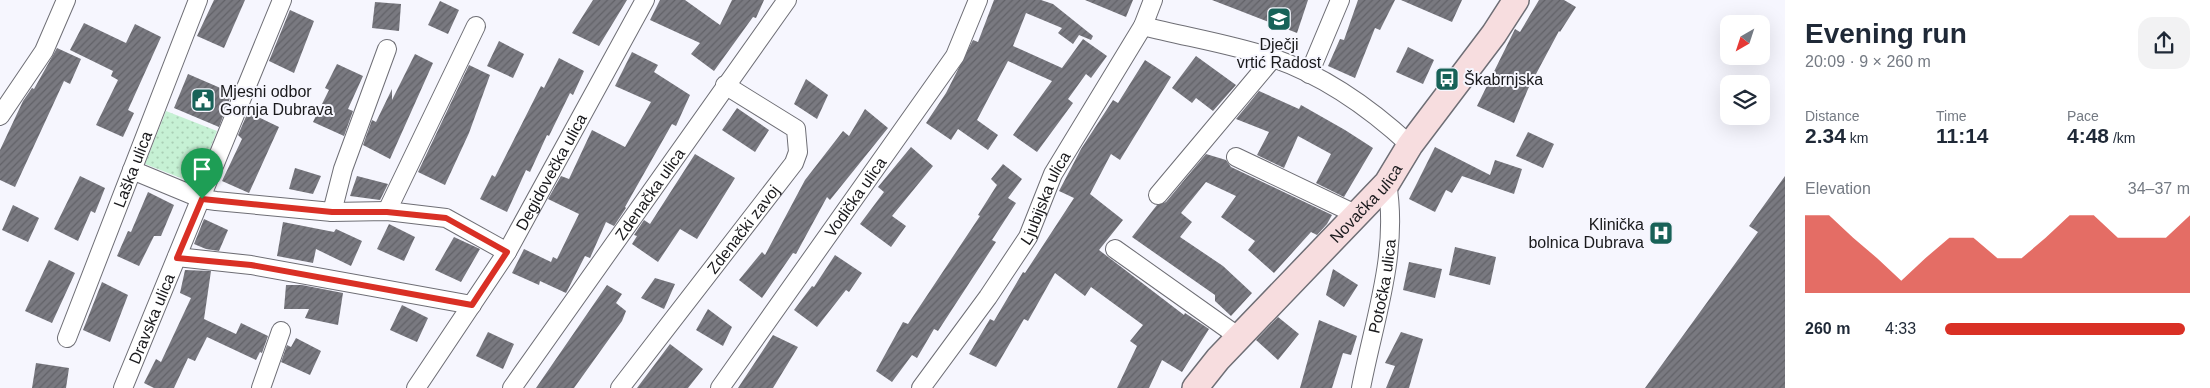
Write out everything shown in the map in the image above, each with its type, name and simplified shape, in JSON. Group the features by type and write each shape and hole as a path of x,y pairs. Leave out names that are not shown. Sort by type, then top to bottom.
{"street":[{"path":"0,116 44,51 66,0"},
{"name":"Laška ulica","path":"67,338 198,0"},
{"name":"Dravska ulica","path":"123,388 282,0"},
{"name":"Degidovečka ulica","path":"416,388 507,252 645,0"},
{"name":"Zdenačka ulica","path":"512,388 787,0"},
{"name":"Vodička ulica","path":"720,388 955,56 978,0"},
{"name":"Ljubijska ulica","path":"921,388 988,297 1028,237 1053,174 1143,26 1153,0"},
{"path":"1309,74 1340,0"},
{"name":"Novačka ulica","path":"1195,388 1218,359 1387,183 1410,145 1494,34 1516,0"},
{"path":"387,212 476,26"},
{"path":"1143,26 1272,58 1309,74 1356,100 1410,145"},
{"path":"332,212 343,169 387,49"},
{"path":"1158,195 1272,58"},
{"name":"Zdenački zavoj","path":"620,388 794,163 798,152 796,129 726,85"},
{"path":"1236,157 1347,210 1353,217"},
{"path":"132,170 202,199 332,212 387,212 446,218 507,252"},
{"name":"Potočka ulica","path":"1361,388 1387,278 1391,207 1387,183"},
{"path":"1115,249 1239,337"},
{"path":"177,258 251,265 472,305"},
{"path":"262,388 281,331"}],"green space":[{"path":"166,111 217,131 196,184 145,164"}],"building":[{"path":"214,0 245,0 224,48 197,36"},
{"path":"593,0 627,0 599,46 572,33"},
{"path":"660,0 685,0 720,25 732,0 764,0 756,18 753,17 714,71 691,54 700,43 650,20"},
{"path":"994,0 1041,0 1053,4 1093,36 1091,40 1079,35 1073,44 1058,33 1062,28 1026,13 1013,46 1062,68 1083,39 1107,56 1091,78 1086,74 1068,99 1073,103 1037,152 1013,135 1052,81 1008,61 977,120 998,135 988,150 958,129 951,140 926,123 946,93 973,40 978,42"},
{"path":"1085,0 1133,0 1126,17"},
{"path":"1212,0 1308,0 1297,33"},
{"path":"1358,0 1395,0 1380,30 1375,28 1355,78 1328,66 1340,39 1344,40"},
{"path":"1401,0 1462,0 1452,22"},
{"path":"1539,0 1564,0 1576,7 1559,31 1528,89 1514,123 1477,106 1515,29 1520,32"},
{"path":"440,1 459,10 448,34 428,25"},
{"path":"375,2 401,4 399,31 372,28"},
{"path":"290,10 314,21 294,73 269,61"},
{"path":"84,23 126,43 135,24 161,37 128,110 134,113 123,137 96,125 118,80 111,76 113,71 70,50"},
{"path":"499,41 524,54 513,78 487,66"},
{"path":"1408,47 1434,60 1423,84 1396,72"},
{"path":"57,48 81,59 70,84 64,81 15,187 0,180 0,150 23,101 32,88 34,89"},
{"path":"632,52 658,65 654,72 690,95 676,126 672,124 626,208 614,226 606,222 590,258 585,256 566,293 540,281 539,285 512,273 524,249 551,262 553,257 557,259 579,214 548,199 561,176 569,179 592,130 625,147 651,102 615,86"},
{"path":"415,54 433,63 390,159 363,145 372,120 376,122 392,89 392,100"},
{"path":"1196,56 1236,85 1213,111 1196,98 1192,103 1172,88"},
{"path":"559,58 584,71 573,95 570,93 549,136 547,135 530,172 526,170 507,212 480,199 492,175 495,177 541,86 544,88"},
{"path":"1145,60 1171,77 1120,160 1111,154 1090,194 1123,220 1099,250 1184,315 1185,313 1209,329 1182,372 1162,360 1149,388 1117,388 1137,346 1130,341 1143,325 1091,287 1085,296 1055,273 1028,321 1024,319 996,367 969,354 990,319 994,321 1023,272 1025,273 1074,198 1059,191 1081,149 1113,100 1118,103"},
{"path":"337,64 363,76 348,109 353,111 344,136 313,122 329,90 325,88"},
{"path":"469,65 490,75 469,133 445,185 418,172"},
{"name":"Mjesni odbor Gornja Dubrava","path":"188,74 232,93 219,127 174,108"},
{"path":"806,79 828,95 817,119 794,104"},
{"path":"1259,91 1299,109 1301,105 1373,148 1344,197 1316,183 1331,154 1298,136 1284,168 1257,155 1269,132 1236,119"},
{"path":"737,108 769,130 755,152 722,130"},
{"path":"865,109 888,128 830,200 827,197 796,254 793,253 762,298 739,280 762,252 765,255 805,180 843,131 849,136"},
{"path":"248,112 279,127 249,193 222,181 242,139 238,135"},
{"path":"1528,132 1554,144 1543,168 1516,156"},
{"path":"911,147 933,166 892,216 906,226 891,247 860,224 884,192 878,187"},
{"path":"1435,147 1490,175 1495,160 1522,169 1514,194 1462,176 1452,193 1446,190 1435,212 1409,199"},
{"path":"695,154 735,178 697,239 680,229 658,262 632,244 637,236 634,235 644,220 650,224"},
{"path":"1206,154 1226,160 1231,167 1332,215 1317,235 1311,232 1274,273 1248,250 1255,241 1221,217 1236,196 1206,182 1181,213 1192,222 1180,237 1223,266 1252,293 1231,316 1215,301 1215,295 1132,237 1157,205 1166,202"},
{"path":"1003,164 1022,179 1008,198 1016,203 992,240 996,242 938,331 934,329 917,358 912,355 892,382 876,371 903,322 908,324 980,216 978,215 997,185 991,179"},
{"path":"295,168 321,176 313,194 289,189"},
{"path":"80,176 105,188 95,213 91,211 78,241 54,229"},
{"path":"357,176 388,184 380,200 350,196"},
{"path":"1785,176 1785,388 1645,388 1758,232 1749,226"},
{"path":"148,192 174,205 161,236 154,236 139,266 117,256 128,231 131,232"},
{"path":"13,205 39,218 28,242 2,230"},
{"path":"204,219 228,230 219,251 206,249 194,244"},
{"path":"283,222 334,232 336,229 362,241 351,266 316,249 313,263 277,256"},
{"path":"389,224 415,237 404,261 377,249"},
{"path":"454,237 480,249 461,282 435,270"},
{"path":"1455,247 1496,257 1490,285 1449,275"},
{"path":"835,255 862,273 849,292 846,290 817,327 794,310 812,286 814,287"},
{"path":"49,260 75,273 52,323 25,311"},
{"path":"1409,262 1442,269 1435,298 1403,290"},
{"path":"1333,269 1358,285 1344,307 1326,295"},
{"path":"185,270 211,271 204,319 236,334 241,323 268,336 262,353 260,352 256,360 207,337 195,361 188,358 174,388 154,388 144,383 156,359 161,362 191,298 180,293"},
{"path":"655,278 675,284 664,309 641,298"},
{"path":"102,282 128,295 110,342 83,330"},
{"path":"286,285 302,285 343,293 338,325 305,318 309,309 284,309"},
{"path":"607,285 622,294 616,303 626,311 622,321 574,388 536,388"},
{"path":"402,305 428,318 417,342 390,330"},
{"path":"708,309 732,327 723,346 696,330"},
{"path":"1278,317 1299,334 1278,360 1256,340"},
{"path":"1319,320 1357,336 1351,355 1343,353 1332,388 1300,388"},
{"path":"488,332 514,344 503,369 476,356"},
{"path":"1401,332 1423,339 1409,388 1386,388 1395,366 1385,363"},
{"path":"773,335 798,347 773,388 738,388"},
{"path":"296,338 321,351 310,375 281,362 287,345 291,347"},
{"path":"670,344 703,369 688,388 637,388"},
{"path":"36,363 69,368 66,388 32,388"}],"place":[{"name":"Dječji vrtić Radost","path":"1279,19"},
{"name":"Škabrnjska","path":"1447,79"},
{"name":"Mjesni odbor Gornja Dubrava","path":"203,100"},
{"name":"Klinička bolnica Dubrava","path":"1661,233"}],"route":[{"path":"202,199 332,212 387,212 446,218 507,252 472,305 251,265 177,258 202,199"}]}
